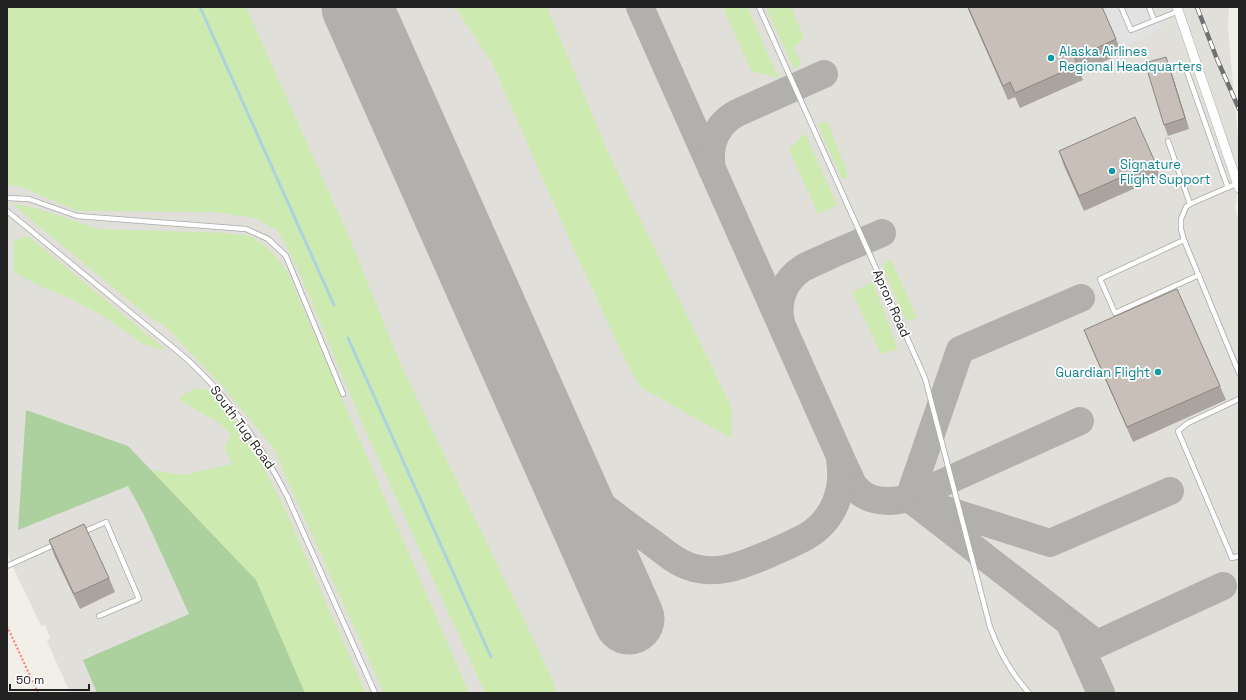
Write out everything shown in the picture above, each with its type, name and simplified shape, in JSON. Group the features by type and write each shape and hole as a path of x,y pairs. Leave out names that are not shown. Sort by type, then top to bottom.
{"street":[{"path":"1178,9 1238,185"}],"lane":[{"name":"Apron Road","path":"759,7 925,378 992,632 1002,657 1012,673 1029,693"},
{"path":"1120,7 1130,30 1178,9"},
{"path":"1149,7 1154,20"},
{"path":"1186,66 1228,188"},
{"path":"1168,141 1190,204"},
{"path":"1238,185 1190,204 1183,211 1181,229 1184,240 1239,373"},
{"path":"7,198 29,199 77,216 246,229 268,239 286,256 344,394"},
{"name":"South Tug Road","path":"7,211 202,372 226,400 250,432 274,469 375,693"},
{"path":"1184,240 1100,279 1115,313 1199,275"},
{"path":"1239,399 1188,422 1178,431 1232,558 1239,556"},
{"path":"77,535 106,522 139,599 99,616"},
{"path":"7,566 62,541"}],"path":[{"path":"7,626 38,693"}],"shaded area":[{"path":"7,7 1229,7 1228,28 1239,148 1239,185 1235,208 1239,221 1239,693 70,693 47,641 50,638 45,625 41,626 11,563 7,551"},
{"path":"1104,7 1153,7 1162,28 1122,48"}],"green space":[{"path":"7,7 246,7 350,239 401,365 551,676 557,693 485,693 362,423 296,265 278,231 255,218 215,212 78,211 21,187 7,184"},
{"path":"455,7 547,7 611,159 732,408 731,438 640,387 621,351 571,243 492,63"},
{"path":"723,7 747,7 779,78 751,71"},
{"path":"766,7 791,7 804,38 793,48 802,64 794,69"},
{"path":"827,121 849,177 842,179 818,125"},
{"path":"805,133 837,205 818,214 789,149"},
{"path":"11,203 35,208 99,229 227,233 251,236 270,250 286,269 469,693 384,693 283,471 275,450 224,388 167,328 144,313"},
{"path":"28,236 167,351 143,344 103,316 14,272 14,241"},
{"path":"891,259 917,318 906,321 882,266"},
{"path":"873,282 898,349 881,354 852,292"},
{"path":"196,388 210,390 238,424 260,461 283,505 366,693 305,693 256,580 151,470 183,475 232,464 224,447 231,434 219,423 179,400 183,395"},
{"path":"26,410 128,446 256,580 305,693 97,693 83,660 189,614 144,515 128,486 18,530"}],"building":[{"name":"Alaska Airlines Regional Headquarters","path":"968,7 1102,7 1116,39 1090,51 1089,48 1073,55 1078,65 1015,93 1010,82 1003,86"},
{"path":"1166,57 1185,118 1164,125 1145,63"},
{"name":"Signature Flight Support","path":"1135,117 1155,162 1079,196 1059,151"},
{"name":"Guardian Flight","path":"1177,289 1220,386 1127,427 1084,330"},
{"path":"84,524 109,578 74,594 49,540"}],"waterway":[{"path":"200,7 334,305"},
{"path":"348,338 491,657"}],"taxiway":[{"path":"640,7 847,472 859,492 872,499 887,501 909,498 1080,421"},
{"path":"712,169 712,144 718,130 729,118 824,74"},
{"path":"781,322 780,306 783,292 786,285 796,273 810,264 882,233"},
{"path":"909,498 960,350 1081,298"},
{"path":"568,479 668,555 688,566 699,569 719,570 739,566 802,539 824,522 831,513 839,493 841,482 840,460"},
{"path":"927,504 1050,543 1170,491"},
{"path":"909,498 1097,644 1223,586"},
{"path":"1071,626 1101,693"}],"runway":[{"path":"357,7 629,619"}],"railway":[{"path":"1197,7 1217,59 1239,109"}],"place":[{"name":"Alaska Airlines Regional Headquarters","path":"1051,58"},
{"name":"Signature Flight Support","path":"1112,171"},
{"name":"Guardian Flight","path":"1158,372"}]}
